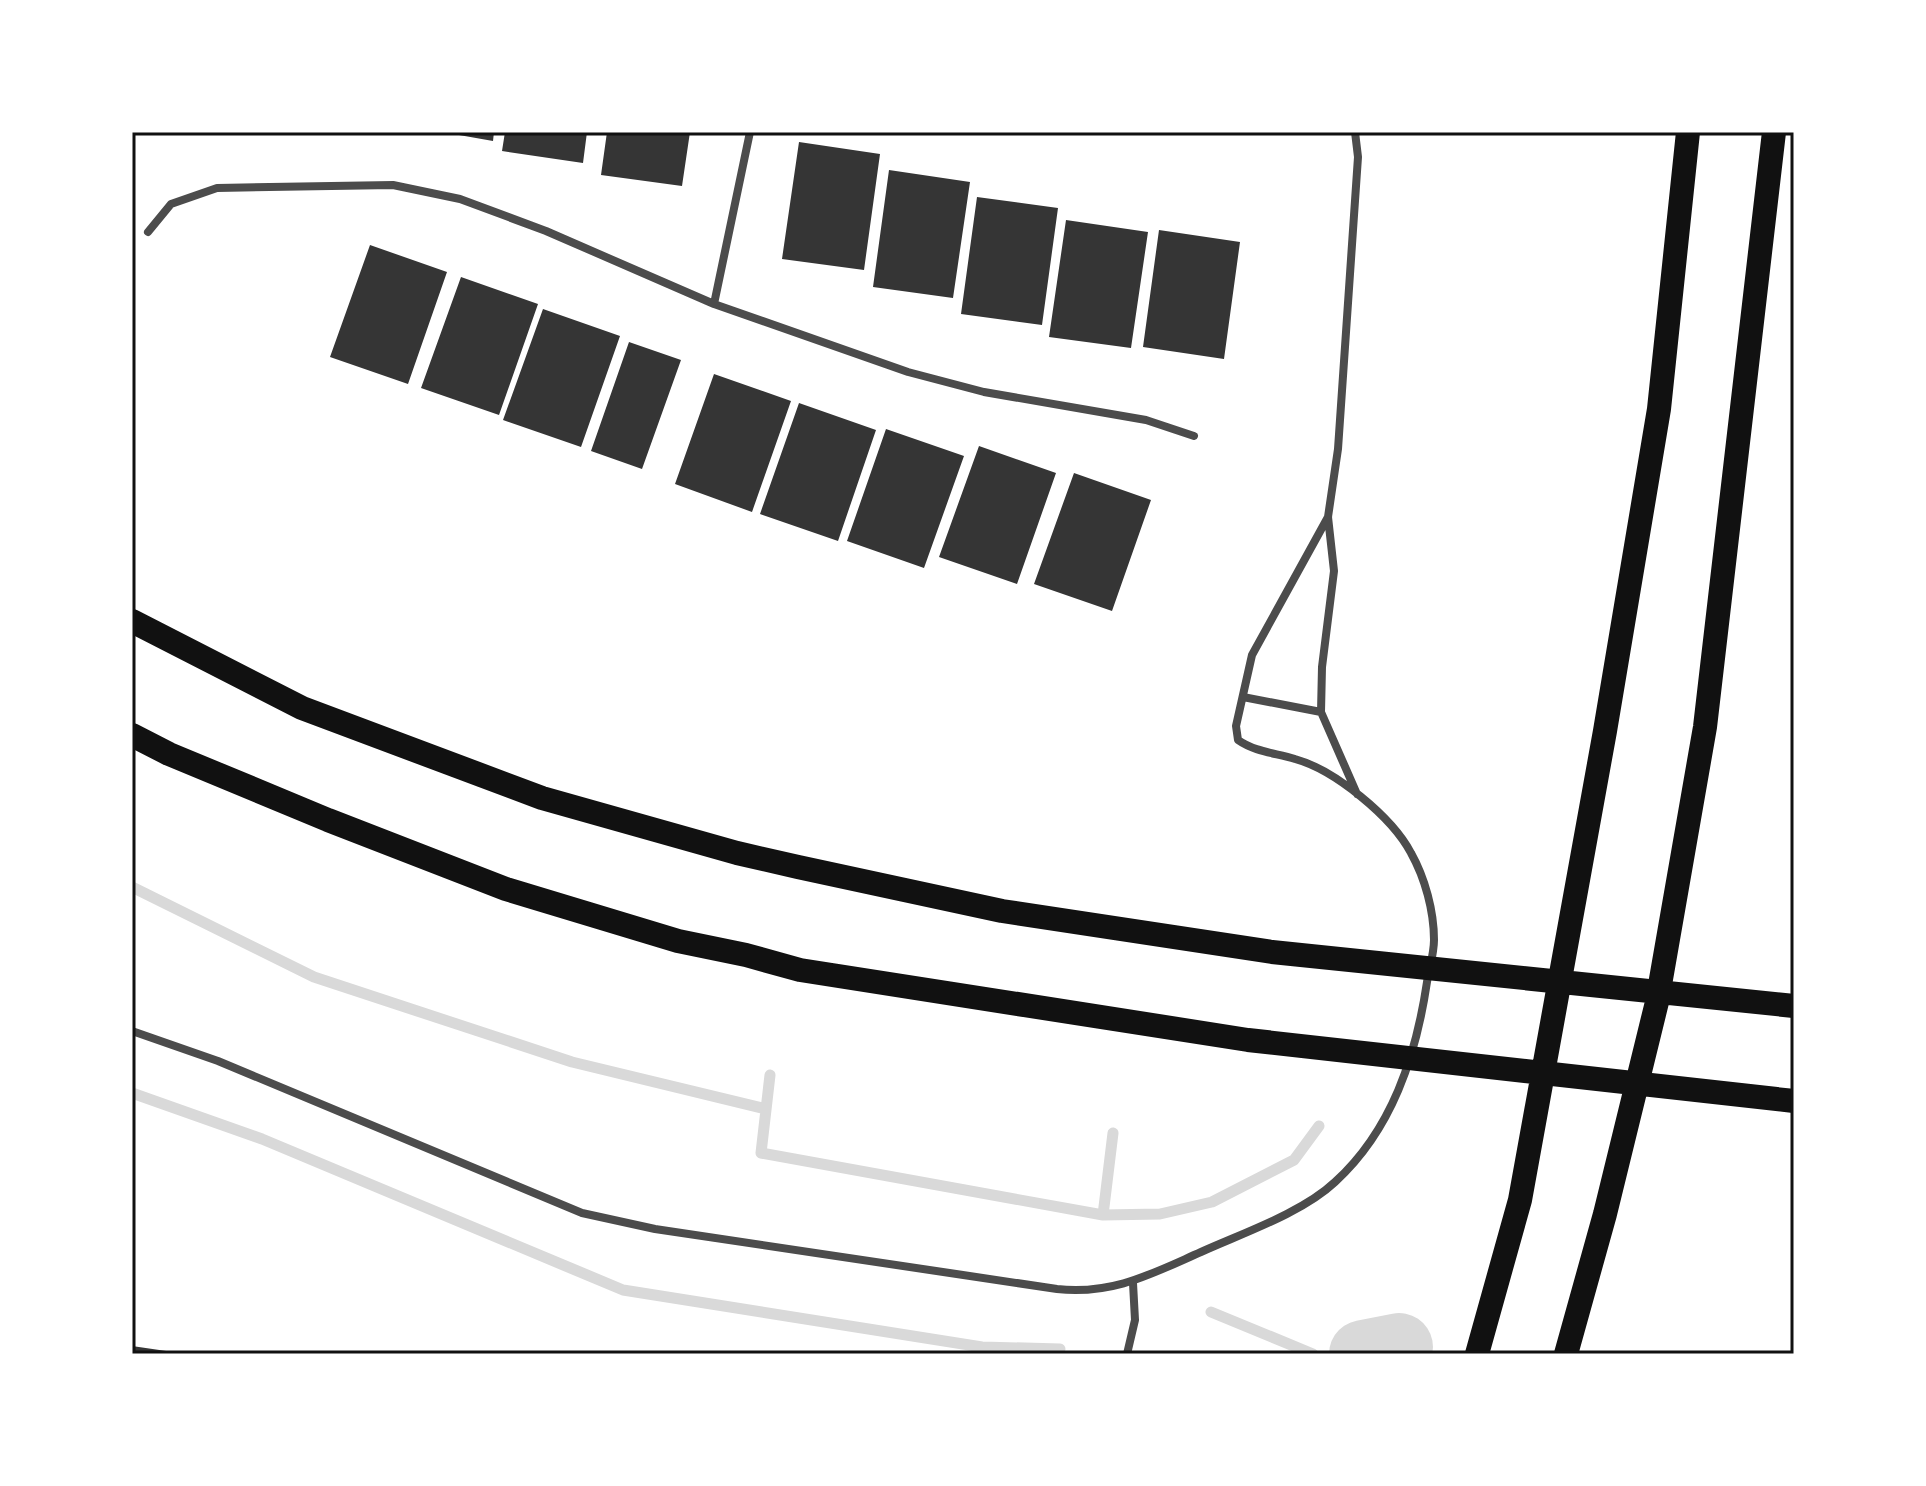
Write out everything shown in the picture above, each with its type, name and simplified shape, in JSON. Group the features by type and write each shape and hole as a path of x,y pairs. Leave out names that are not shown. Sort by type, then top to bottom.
{"highway":[{"path":"1477,1354 1520,1200 1605,731 1659,409 1688,132"},
{"path":"1566,1354 1605,1214 1657,1002 1699,758 1774,132"},
{"path":"132,621 302,708 542,798 737,853 1002,911 1272,952 1794,1006"},
{"path":"132,735 169,754 506,889 678,941 800,970 1248,1040 1794,1101"}],"street":[{"path":"714,304 750,132"},
{"path":"1355,132 1358,157 1340,419 1328,517 1334,571 1322,667 1321,712 1357,794"},
{"path":"148,232 171,204 217,188 393,185 474,204 546,231 714,304 908,372 984,392 1146,420 1194,436"},
{"path":"132,1031 218,1061 582,1213 655,1229 1057,1289 1094,1291 1133,1283 1264,1224 1333,1184 1359,1157 1386,1118 1416,1042 1434,941 1423,879 1411,851 1391,825 1357,794 1298,759 1249,748 1238,740 1236,726 1252,655 1328,517"},
{"path":"1243,697 1321,712"},
{"path":"1127,1354 1135,1320 1133,1283"}],"building":[{"path":"442,132 494,132 493,141"},
{"path":"505,132 587,132 583,163 502,151"},
{"path":"607,132 690,132 682,186 601,175"},
{"path":"799,142 880,154 864,270 782,259"},
{"path":"889,170 970,182 953,298 873,287"},
{"path":"977,197 1058,208 1042,325 961,314"},
{"path":"1066,220 1148,232 1131,348 1049,337"},
{"path":"1159,230 1240,242 1224,359 1143,347"},
{"path":"370,245 447,272 408,384 330,357"},
{"path":"461,277 538,304 499,415 421,388"},
{"path":"543,309 620,336 581,447 503,420"},
{"path":"629,342 681,360 642,469 591,451"},
{"path":"714,374 791,401 752,512 675,484"},
{"path":"799,403 876,430 838,541 760,514"},
{"path":"886,429 964,456 924,568 847,541"},
{"path":"979,446 1056,473 1017,584 939,557"},
{"path":"1074,473 1151,500 1112,611 1034,584"},
{"path":"132,1346 173,1352 173,1354 132,1354"}],"waterway":[{"path":"132,887 314,977 572,1062 766,1109"},
{"path":"770,1075 761,1153 1103,1215 1160,1214 1212,1202 1294,1160 1319,1126"},
{"path":"132,1093 262,1139 623,1290 982,1347 1060,1349"},
{"path":"1103,1215 1113,1133"},
{"path":"1211,1312 1313,1354"},
{"path":"1363,1354 1399,1347"}]}
